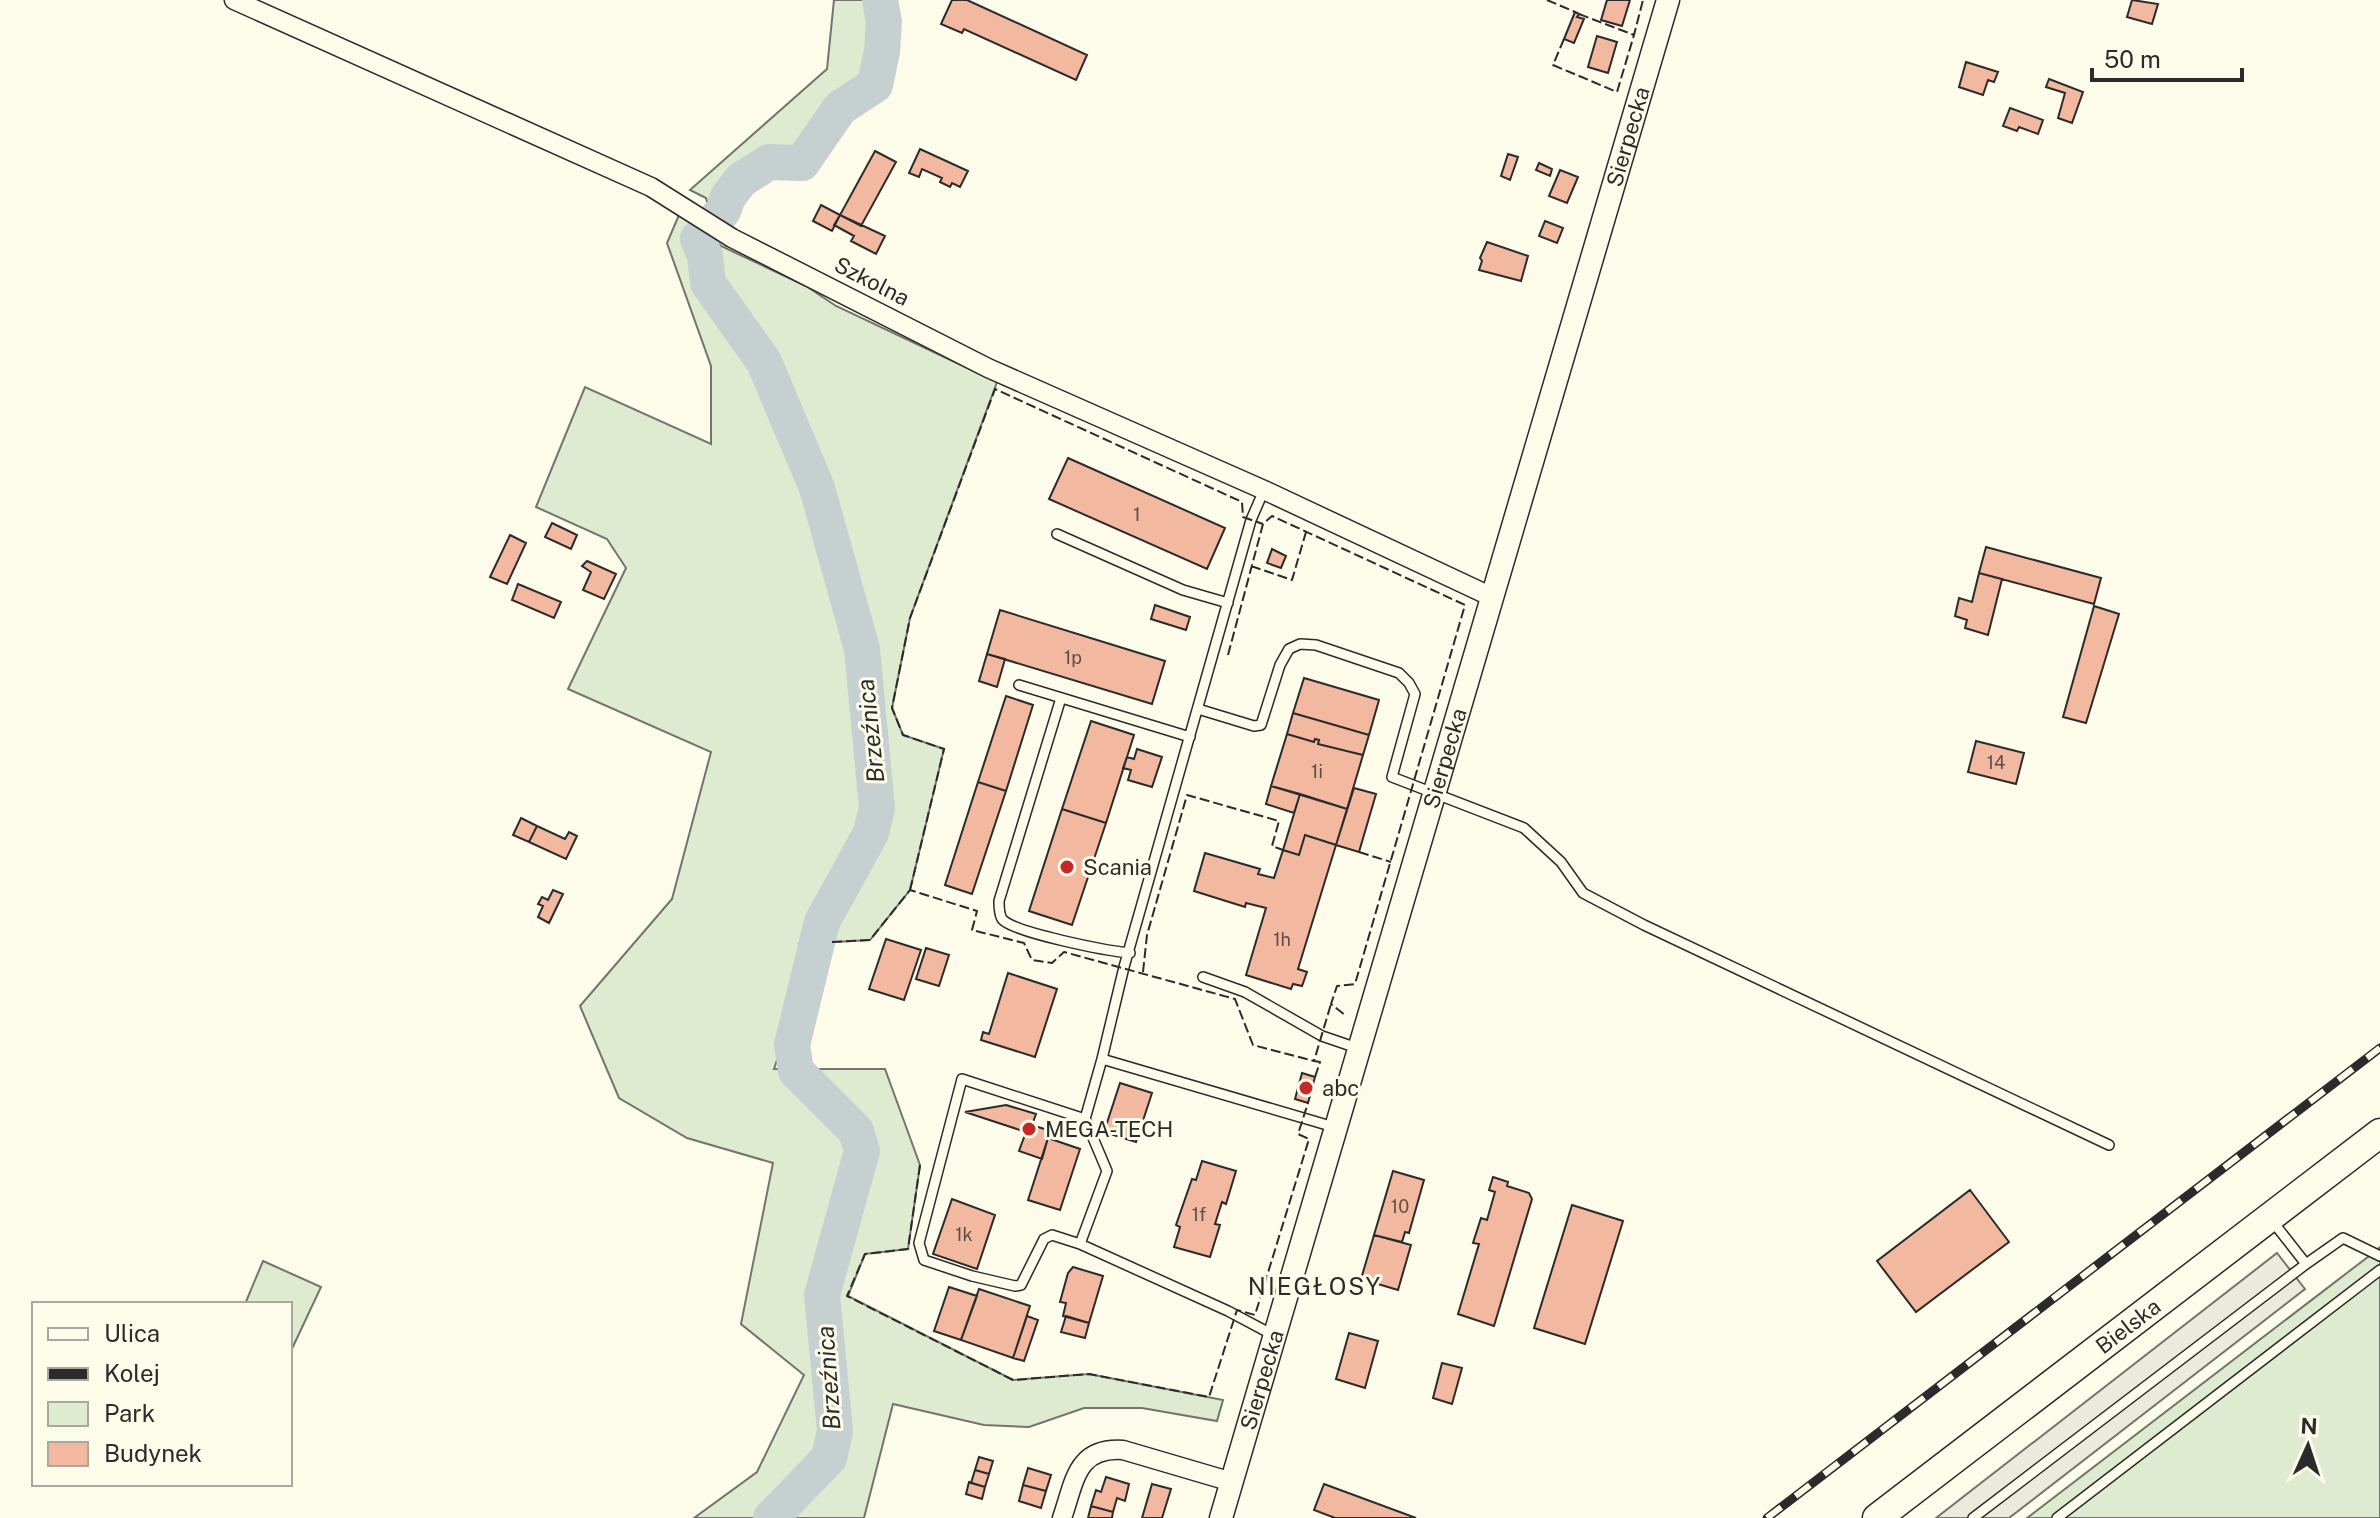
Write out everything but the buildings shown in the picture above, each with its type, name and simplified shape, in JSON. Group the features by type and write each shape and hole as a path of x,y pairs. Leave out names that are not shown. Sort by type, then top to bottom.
{"main road":[{"name":"Bielska","path":"1877,1518 2380,1133"}],"street":[{"name":"Szkolna","path":"234,0 651,187 732,238 988,368 1264,490 1492,597"},
{"name":"Sierpecka","path":"1221,1518 1668,0"},
{"path":"1062,1518 1080,1466 1093,1453 1107,1449 1123,1450 1232,1482"}],"lane":[{"path":"1080,1244 1107,1171 1085,1119 1251,520 1264,490"},
{"path":"1057,534 1183,590 1228,603"},
{"path":"1198,709 1254,726 1261,725 1280,665 1289,649 1300,644 1316,645 1399,673 1415,694 1392,777 1524,828 1561,862 1583,893 2109,1145"},
{"path":"1019,685 1190,737"},
{"path":"1061,698 999,909 1003,919 1020,930 1130,953"},
{"path":"1203,977 1245,992 1322,1036 1360,1049"},
{"path":"1102,1059 1337,1128"},
{"path":"1085,1119 962,1079 919,1243 924,1260 972,1276 1021,1285 1044,1239 1052,1235 1080,1244 1276,1336"},
{"path":"2269,1217 2306,1264"},
{"path":"1973,1518 2343,1238 2380,1256"},
{"path":"2057,1518 2380,1270"}],"green space":[{"path":"834,0 873,0 872,5 881,23 871,80 825,115 813,143 796,159 775,152 744,167 724,186 714,210 709,209 706,198 690,190 827,69"},
{"path":"679,215 704,228 721,246 806,286 836,306 997,382 910,618 892,708 903,735 944,749 910,890 870,940 799,944 801,990 774,1069 885,1069 920,1165 908,1249 865,1254 848,1296 1013,1380 1089,1374 1223,1400 1217,1421 1142,1408 1084,1408 1029,1427 984,1425 893,1404 864,1518 694,1518 757,1472 804,1375 741,1324 773,1163 687,1138 619,1098 580,1006 672,899 711,752 568,689 626,568 607,539 536,507 585,387 711,444 711,366 667,243"},
{"path":"2380,1247 2380,1518 2027,1518 2373,1253"},
{"path":"263,1261 321,1287 292,1349 292,1302 246,1302"}],"shaded area":[{"path":"2277,1253 2305,1289 2009,1518 1936,1518"}],"waterway":[{"name":"Brzeźnica","path":"771,1518 829,1458 835,1431 822,1295 862,1151 856,1131 796,1071 792,1045 822,922 871,833 877,808 862,649 817,488 764,362 708,283 705,256 698,239 723,211 728,197 741,180 769,162 802,163 840,108 875,85 884,22 880,0"}],"railway":[{"path":"1767,1518 2380,1048"}],"fence":[{"path":"1547,0 1575,12"},
{"path":"1579,14 1634,35 1643,0"},
{"path":"1564,39 1553,65 1617,92 1634,35"},
{"path":"910,890 944,749 903,735 892,708 910,618 995,389 1242,502 1243,517 1263,524"},
{"path":"1228,655 1263,524 1272,516 1465,605 1355,984 1337,986 1331,1004 1345,1015"},
{"path":"1251,566 1292,580 1306,532"},
{"path":"1143,972 1147,935 1187,795 1279,821 1272,846 1283,850"},
{"path":"1359,852 1391,862"},
{"path":"832,942 870,940 910,890 977,911 972,930 1024,943 1032,960 1052,963 1064,952 1235,999 1253,1045 1314,1061"},
{"path":"1315,1077 1320,1062 1314,1061 1331,1004"},
{"path":"920,1165 908,1249 865,1254 847,1296 1013,1380 1089,1374 1209,1397 1237,1310 1255,1315 1309,1139 1298,1134 1308,1103"}],"place":[{"name":"Scania","path":"1067,867"},
{"name":"abc","path":"1306,1088"},
{"name":"MEGA-TECH","path":"1029,1129"}],"district":[{"name":"NIEGŁOSY","path":"1315,1286"}]}
